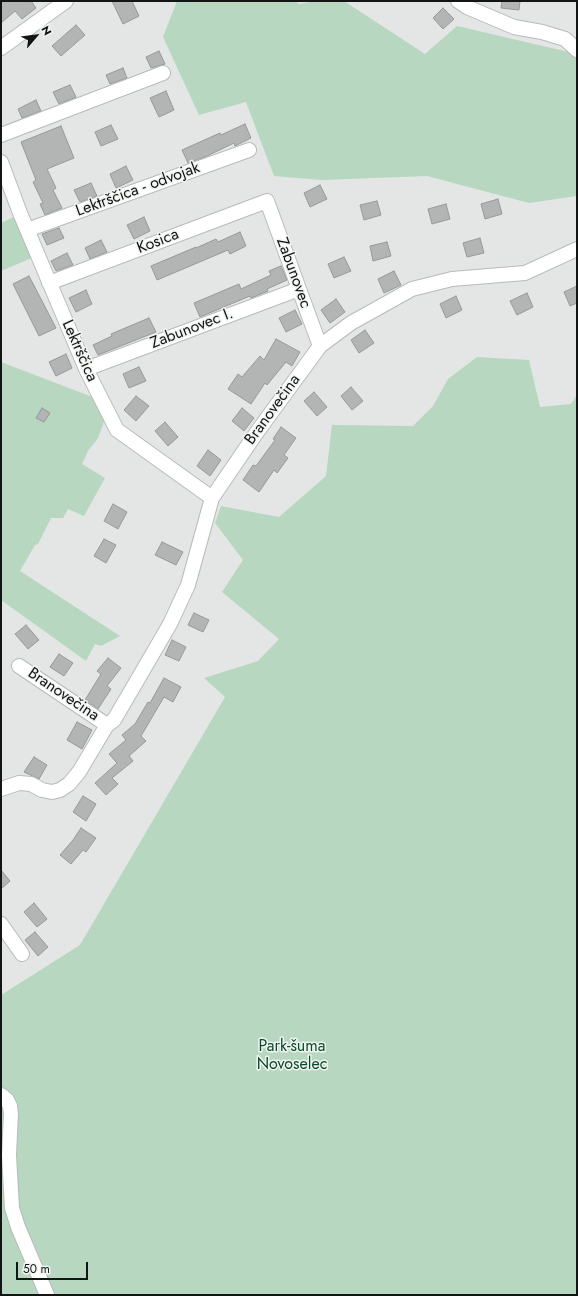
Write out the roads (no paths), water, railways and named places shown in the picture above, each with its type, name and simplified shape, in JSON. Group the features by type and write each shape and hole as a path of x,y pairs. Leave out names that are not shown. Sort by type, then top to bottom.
{"street":[{"path":"1,48 66,1"},
{"path":"458,1 467,7 514,27 542,32 565,39 577,50"},
{"path":"1,135 163,73"},
{"name":"Lektrščica - odvojak","path":"27,230 249,150"},
{"name":"Lektrščica","path":"1,162 27,230 86,369 117,430 212,498"},
{"name":"Kosica","path":"49,283 267,200"},
{"name":"Zabunovec","path":"267,200 320,346"},
{"name":"Branovečina","path":"1,789 19,783 31,784 42,790 52,792 60,790 69,784 79,772 107,725 114,720 118,714 170,624 190,578 212,498 257,432 320,346 351,324 412,289 452,279 525,273 577,249"},
{"name":"Zabunovec I.","path":"86,369 299,289"},
{"name":"Branovečina","path":"19,666 107,725"},
{"path":"1,924 22,954"},
{"path":"1,1095 7,1100 10,1106 11,1114 9,1155 12,1208 18,1227 47,1295"}],"park label":[{"name":"Park-šuma Novoselec","path":"292,1056"}]}
